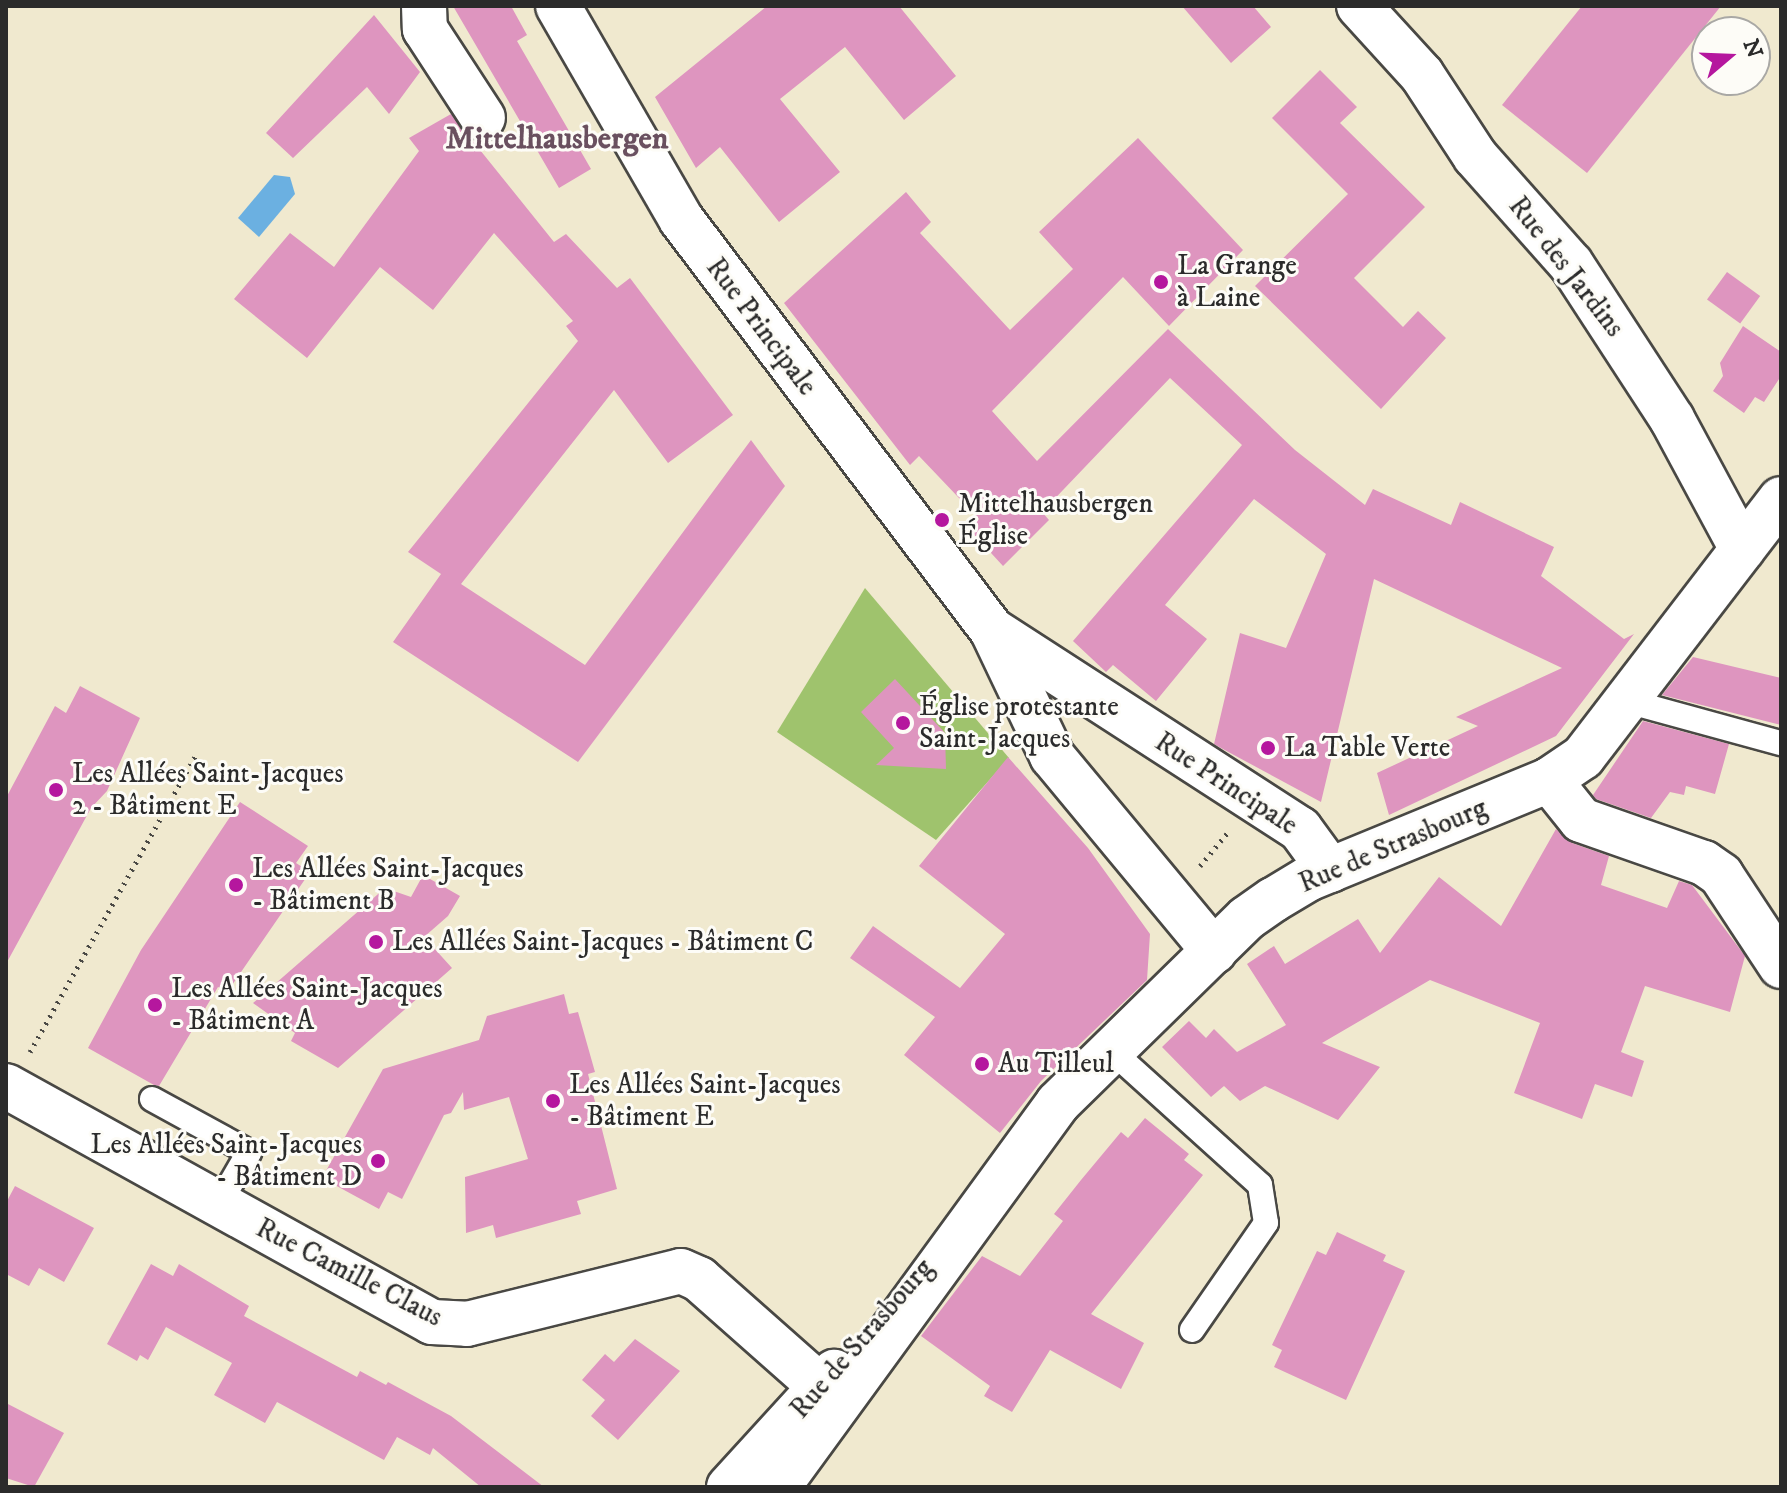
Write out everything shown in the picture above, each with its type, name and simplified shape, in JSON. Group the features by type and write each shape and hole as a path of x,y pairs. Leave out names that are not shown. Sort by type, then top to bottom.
{"street":[{"path":"424,6 425,29 483,118"},
{"name":"Rue Principale","path":"558,6 681,219 992,630 1052,756 1214,951"},
{"name":"Rue des Jardins","path":"1359,6 1422,75 1455,130 1557,246 1603,309 1672,419 1742,549"},
{"name":"Rue de Strasbourg","path":"778,1487 844,1403 993,1189 1058,1103 1247,918 1330,870 1549,780 1583,757 1781,499"},
{"name":"Rue Principale","path":"992,630 1252,795 1300,829 1330,870"},
{"path":"1549,780 1581,820 1704,863 1721,875 1781,966"},
{"name":"Rue Camille Claus","path":"8,1087 447,1327 681,1271 699,1279 821,1387"},
{"name":"Rue de Strasbourg","path":"729,1487 821,1387 993,1189"}],"lane":[{"path":"1627,701 1781,743"},
{"path":"1113,1052 1260,1185 1266,1223 1192,1330"},
{"path":"152,1099 249,1152 219,1204"}],"path":[{"path":"8,1087 196,755"},
{"path":"1166,896 1214,854 1252,795"}],"green space":[{"path":"865,588 1009,758 936,840 777,732"}],"water":[{"path":"274,175 290,177 295,194 259,237 238,218"}],"building":[{"path":"453,6 511,6 527,35 517,41 591,169 559,188"},
{"path":"767,6 899,6 956,76 904,120 845,47 780,99 840,172 779,222 720,147 696,168 655,97"},
{"path":"1182,6 1253,6 1271,27 1231,63"},
{"path":"1582,6 1721,6 1713,16 1691,16 1691,43 1587,173 1502,105"},
{"path":"374,15 420,72 389,114 367,87 293,158 266,133"},
{"path":"1320,70 1357,107 1340,123 1425,207 1354,278 1403,327 1418,311 1446,338 1381,409 1255,286 1348,194 1272,118"},
{"path":"451,114 554,242 566,234 617,288 630,278 733,415 668,463 614,390 461,584 585,665 751,440 785,486 578,762 393,642 441,574 408,552 578,341 566,326 573,321 494,233 433,310 380,267 307,358 234,299 290,233 334,267 419,151 409,138"},
{"path":"1138,138 1243,250 1169,326 1123,277 992,411 1037,461 1168,329 1295,450 1365,505 1373,489 1451,525 1460,502 1554,547 1541,576 1624,639 1634,634 1556,736 1389,815 1377,773 1478,726 1456,717 1562,668 1374,579 1321,802 1221,748 1214,744 1240,633 1286,648 1326,554 1254,499 1165,605 1207,639 1156,701 1113,665 1106,672 1073,641 1242,445 1170,378 1042,512 1049,520 1003,566 969,529 979,519 919,456 910,465 784,303 906,192 931,222 920,233 1010,330 1073,269 1039,232"},
{"path":"1727,272 1760,296 1740,324 1707,300"},
{"path":"1743,326 1781,352 1781,376 1764,402 1755,397 1744,413 1713,391 1723,376 1720,363"},
{"path":"1693,657 1781,678 1781,725 1662,695"},
{"name":"Église protestante Saint-Jacques","path":"895,679 945,733 946,769 876,765 894,748 861,712"},
{"path":"80,686 140,718 107,791 91,808 6,964 6,798 55,706 66,713"},
{"path":"1643,721 1729,744 1715,794 1686,786 1684,795 1670,792 1651,818 1596,799 1593,795"},
{"path":"1008,757 1088,848 1150,934 1147,980 1041,1081 1000,1133 904,1055 935,1017 850,958 873,926 960,988 1005,934 919,866"},
{"path":"240,802 308,846 296,863 310,872 228,991 218,987 159,1086 154,1085 88,1048 141,950"},
{"path":"1556,829 1572,843 1609,856 1601,885 1667,908 1679,881 1692,885 1745,956 1730,1012 1645,986 1621,1052 1644,1061 1632,1097 1595,1084 1582,1119 1514,1093 1540,1023 1430,980 1322,1043 1380,1067 1338,1120 1265,1086 1240,1101 1224,1086 1211,1097 1162,1047 1189,1021 1206,1038 1214,1029 1237,1052 1286,1025 1247,964 1274,946 1285,964 1358,919 1380,953 1439,877 1501,926"},
{"path":"423,875 460,896 448,916 424,937 452,968 338,1068 291,1041 295,1033 253,1003 385,888 411,897"},
{"path":"564,994 569,1014 578,1012 595,1072 588,1074 617,1189 577,1201 581,1214 496,1238 493,1225 466,1233 465,1177 528,1159 509,1097 464,1110 463,1092 451,1113 444,1115 402,1199 388,1192 379,1209 322,1178 383,1069 479,1040 487,1016"},
{"path":"1145,1118 1189,1154 1184,1160 1203,1175 1091,1314 1144,1343 1121,1389 1050,1350 1012,1412 984,1396 990,1386 921,1336 982,1256 1020,1276 1063,1221 1054,1214 1121,1132 1128,1138"},
{"path":"15,1186 94,1228 64,1282 39,1268 29,1286 6,1274 6,1203"},
{"path":"1337,1232 1386,1255 1383,1261 1405,1271 1346,1400 1274,1367 1282,1350 1272,1345 1317,1251 1326,1255"},
{"path":"151,1264 173,1276 179,1264 249,1306 244,1316 357,1377 360,1371 386,1385 388,1382 451,1416 544,1487 481,1487 433,1448 430,1455 397,1437 384,1460 277,1402 265,1423 214,1395 232,1363 166,1327 148,1360 140,1355 137,1361 107,1344"},
{"path":"635,1339 680,1371 618,1440 591,1416 605,1400 582,1380 605,1354 614,1362"},
{"path":"6,1403 64,1433 34,1487 6,1478"}],"place":[{"name":"La Grange à Laine","path":"1161,282"},
{"name":"Mittelhausbergen Église","path":"942,520"},
{"name":"Église protestante Saint-Jacques","path":"903,723"},
{"name":"La Table Verte","path":"1268,748"},
{"name":"Les Allées Saint-Jacques 2 - Bâtiment E","path":"56,790"},
{"name":"Les Allées Saint-Jacques - Bâtiment B","path":"236,885"},
{"name":"Les Allées Saint-Jacques - Bâtiment C","path":"376,942"},
{"name":"Les Allées Saint-Jacques - Bâtiment A","path":"155,1005"},
{"name":"Au Tilleul","path":"982,1064"},
{"name":"Les Allées Saint-Jacques - Bâtiment E","path":"553,1101"},
{"name":"Les Allées Saint-Jacques - Bâtiment D","path":"378,1161"}],"district":[{"name":"Mittelhausbergen","path":"557,139"}]}
